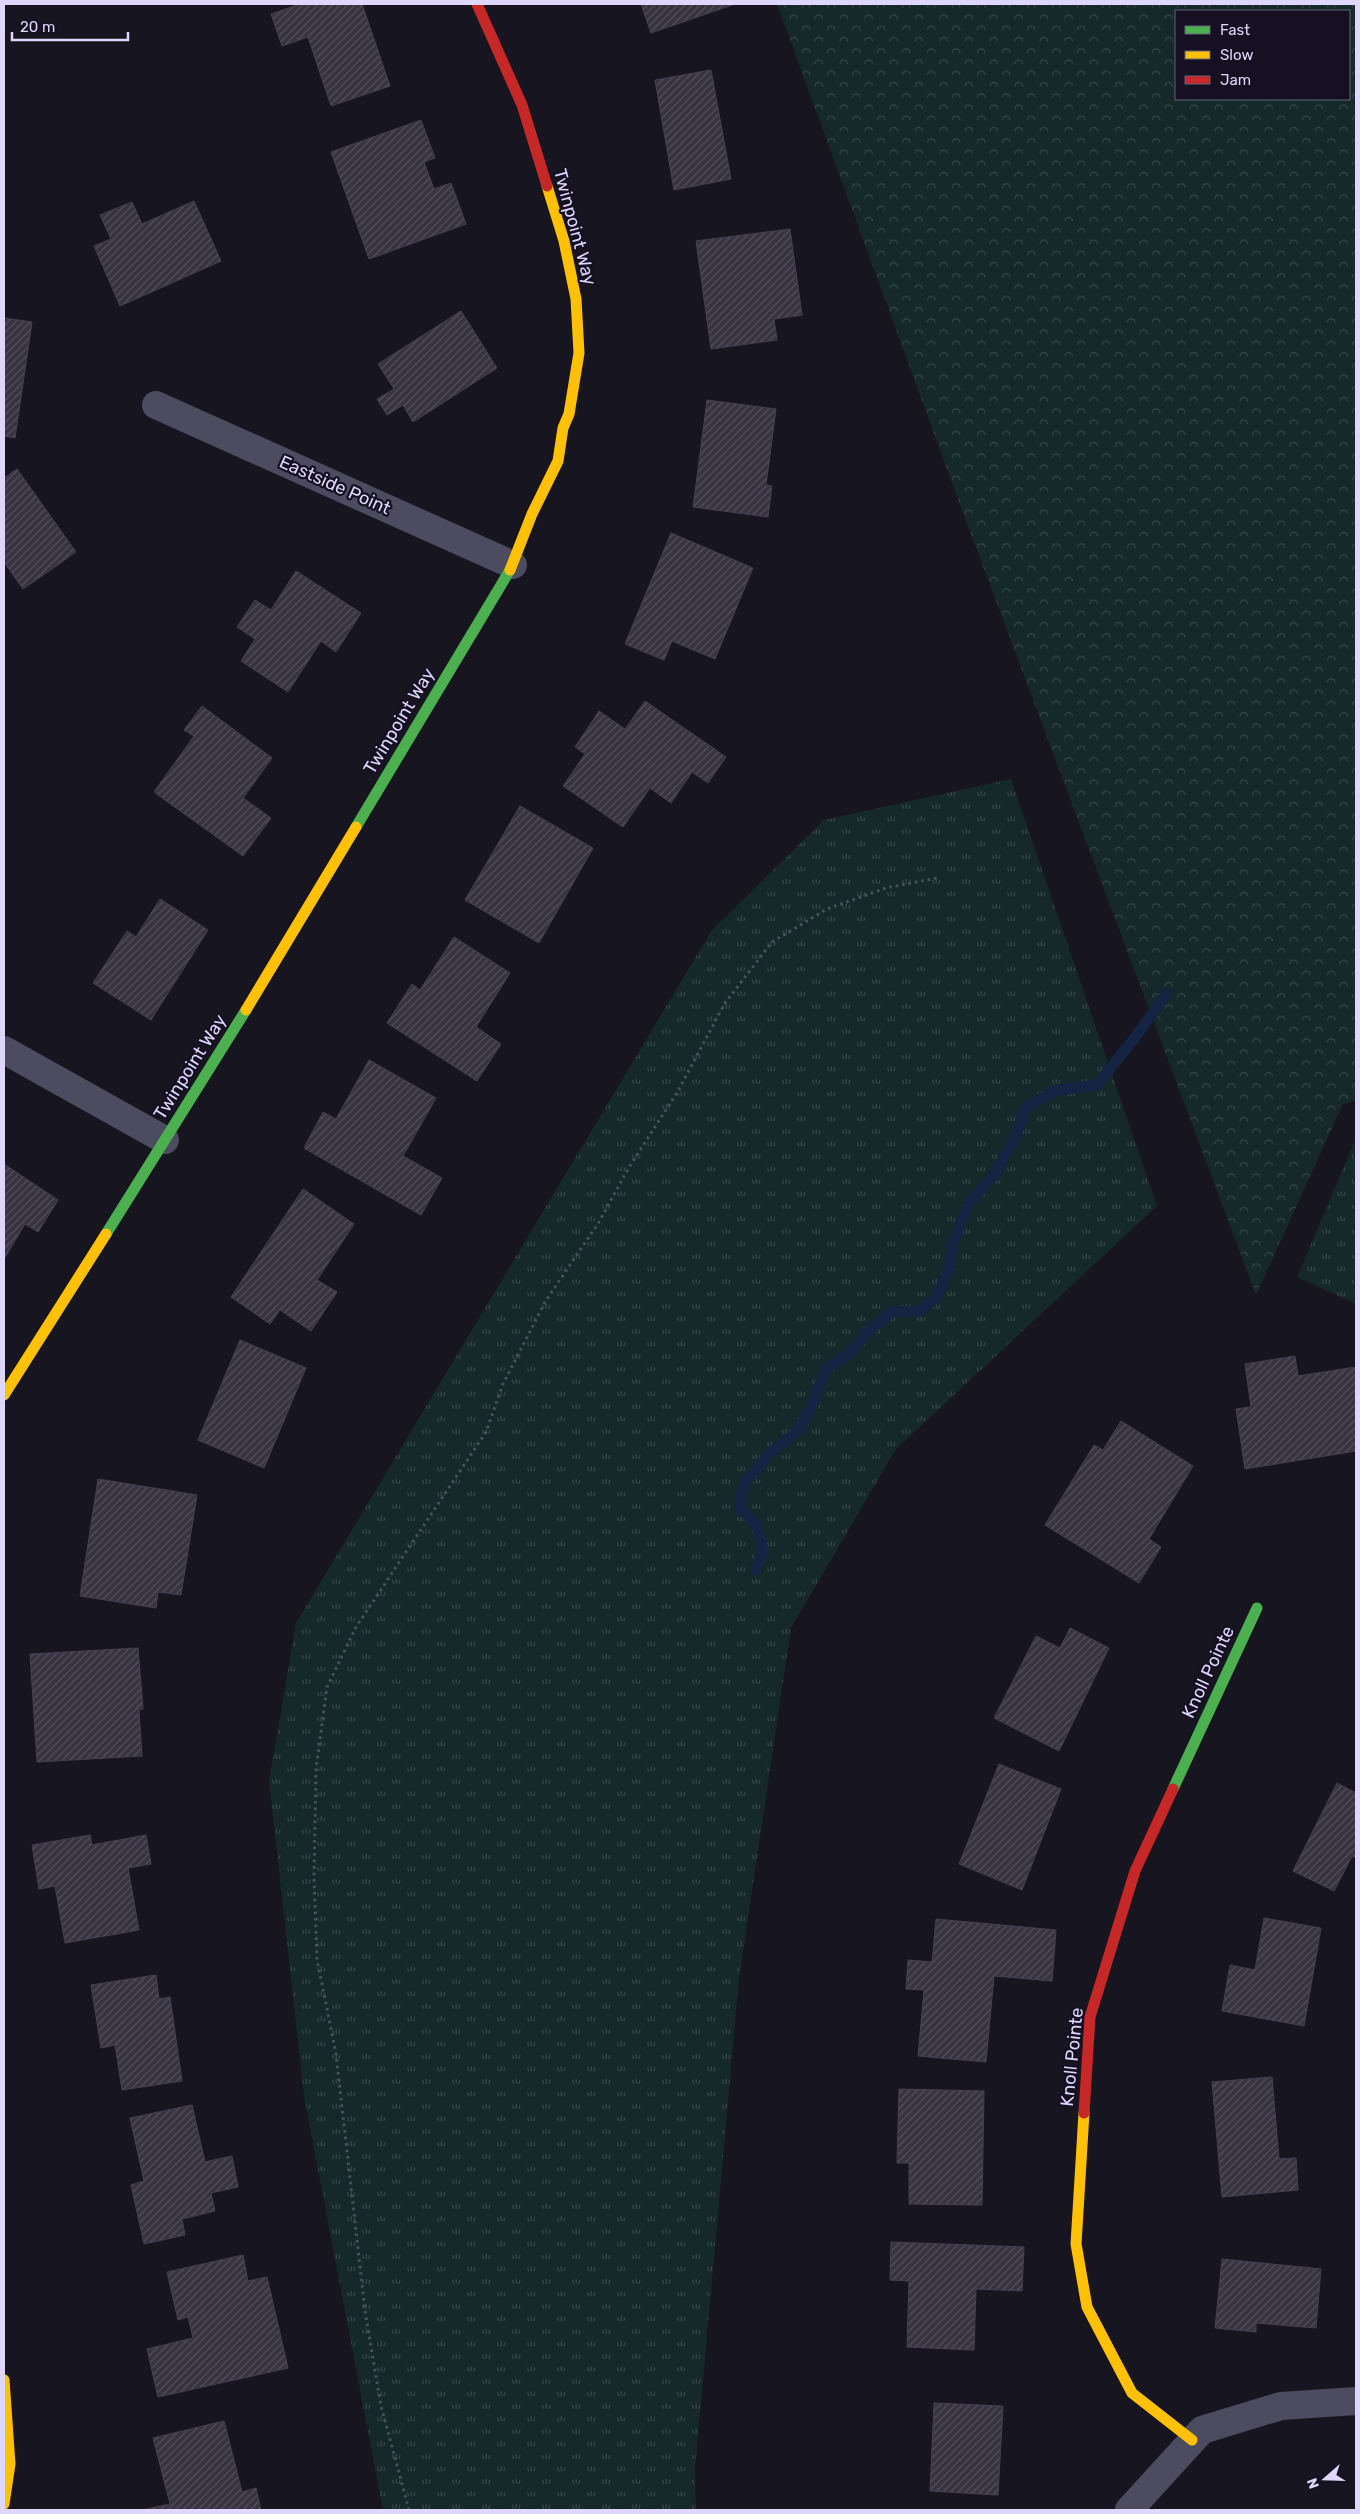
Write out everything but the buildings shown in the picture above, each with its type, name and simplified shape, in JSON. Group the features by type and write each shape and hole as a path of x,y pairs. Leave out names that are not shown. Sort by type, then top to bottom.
{"street":[{"name":"Twinpoint Way","path":"4,1395 244,1015 513,565 532,514 558,461 563,428 569,414 579,353 576,299 564,241 522,105 477,4"},
{"name":"Eastside Point","path":"156,405 513,565"},
{"path":"4,1050 165,1140"},
{"name":"Knoll Pointe","path":"1192,2440 1132,2393 1087,2307 1076,2244 1090,2018 1135,1871 1257,1608"},
{"path":"4,2380 10,2464 4,2504"},
{"path":"1129,2510 1202,2430 1281,2406 1356,2401"}],"path":[{"path":"409,2510 381,2406 370,2339 336,2054 317,1959 314,1878 316,1769 327,1687 356,1627 486,1432 503,1384 545,1302 599,1222 628,1169 678,1091 725,1003 772,942 827,909 886,888 936,878"}],"green space":[{"path":"777,4 1356,4 1356,1101 1343,1104 1256,1295 959,502"},
{"path":"1011,779 1157,1206 896,1449 791,1628 739,1979 695,2470 696,2510 383,2510 304,2096 269,1781 296,1623 712,930 824,820"},
{"path":"1356,1138 1356,1304 1297,1277"}],"waterway":[{"path":"755,1570 763,1551 757,1525 739,1507 744,1484 770,1453 797,1432 812,1405 826,1369 850,1353 867,1333 891,1312 920,1311 937,1297 949,1270 952,1245 970,1202 994,1175 1014,1139 1026,1108 1054,1091 1097,1085 1140,1031 1166,994"}],"traffic: fast":[{"path":"356,827 510,570"},
{"path":"106,1234 246,1010"},
{"path":"1173,1789 1257,1608"}],"traffic: slow":[{"path":"510,570 532,514 558,461 563,428 569,414 579,353 576,299 564,241 547,186"},
{"path":"246,1010 356,827"},
{"path":"4,1395 106,1234"},
{"path":"1084,2113 1076,2244 1087,2307 1132,2393 1192,2440"},
{"path":"4,2380 10,2464 4,2504"}],"traffic: jam":[{"path":"477,4 522,105 547,186"},
{"path":"1084,2113 1090,2017 1135,1871 1173,1789"}]}
